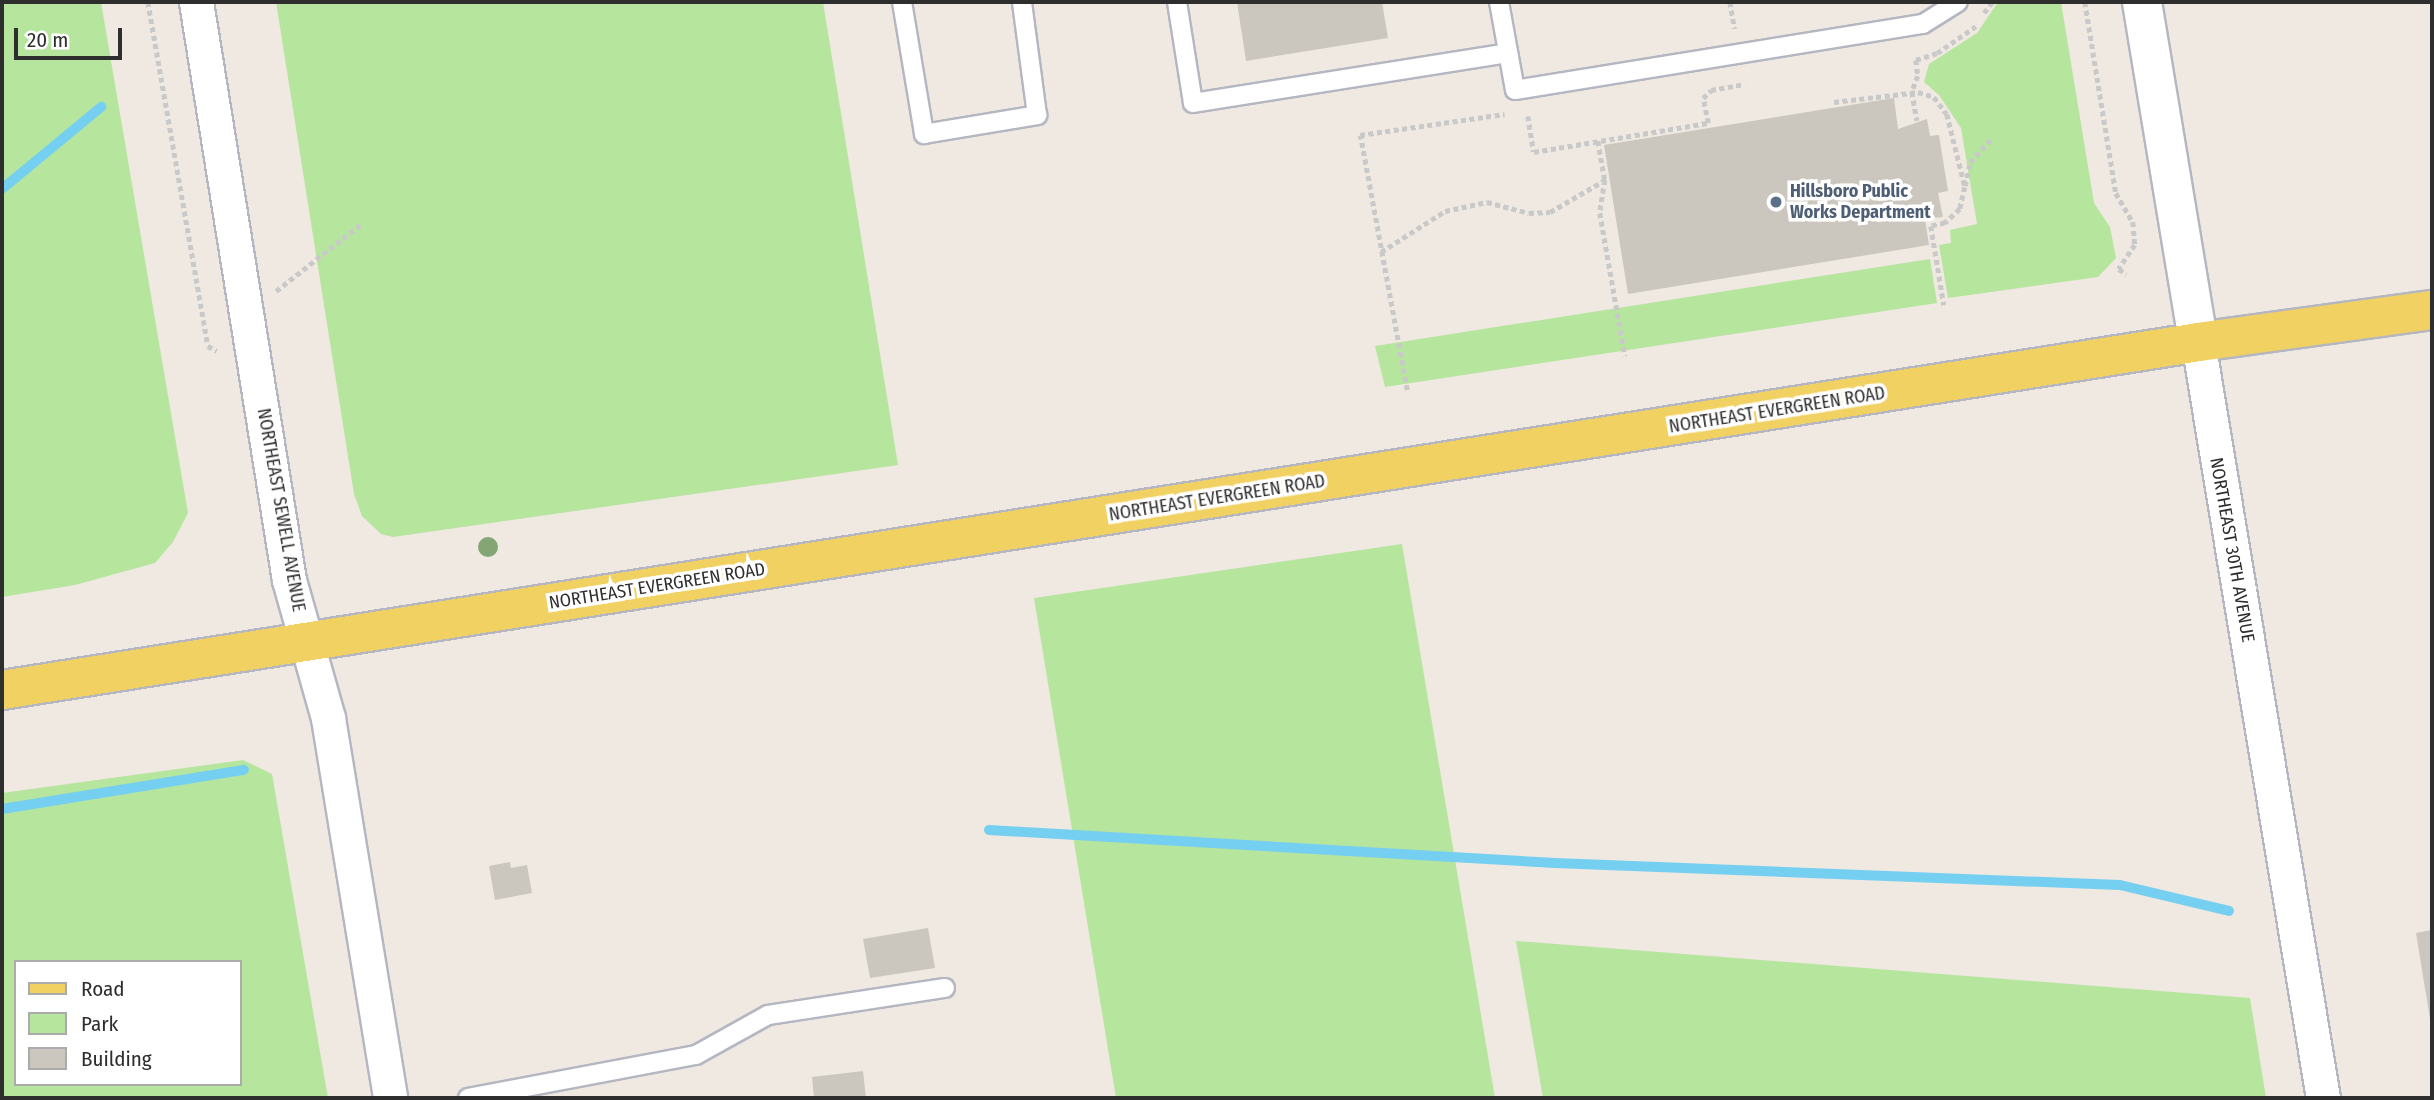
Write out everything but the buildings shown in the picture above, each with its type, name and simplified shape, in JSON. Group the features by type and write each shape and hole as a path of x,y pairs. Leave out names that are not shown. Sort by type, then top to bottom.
{"main road":[{"name":"NORTHEAST EVERGREEN ROAD","path":"2,690 2198,342 2432,310"}],"street":[{"name":"NORTHEAST SEWELL AVENUE","path":"196,2 289,580 328,718 390,1098"},
{"name":"NORTHEAST 30TH AVENUE","path":"2142,2 2323,1098"}],"lane":[{"path":"906,2 924,134 1037,116 1022,2"},
{"path":"1177,2 1193,103 1508,52"},
{"path":"1499,2 1515,90 1923,24 1958,2"},
{"path":"468,1098 696,1055 768,1015 945,988"}],"path":[{"path":"148,2 208,346"},
{"path":"1730,2 1735,33"},
{"path":"2085,2 2116,193 2133,222 2135,245 2119,269 2126,274"},
{"path":"1915,53 1918,76 1912,92 1917,121"},
{"path":"1521,112 1528,116 1534,152 1708,123 1703,98 1711,90 1744,84"},
{"path":"1834,102 1912,92 1934,97 1947,114 1965,187"},
{"path":"1407,390 1360,135 1508,114"},
{"path":"1944,305 1931,226 1945,223 1960,209 1970,162 1992,138"},
{"path":"1598,141 1605,180 1600,213 1625,356"},
{"path":"1381,252 1445,211 1488,202 1550,212 1605,180"},
{"path":"246,301 293,281 360,225"}],"green space":[{"path":"2,2 101,2 188,513 173,542 155,563 75,585 2,597"},
{"path":"276,2 823,2 898,465 393,537 381,534 362,516 354,494"},
{"path":"1998,2 2061,2 2094,203 2110,227 2116,258 2098,277 1948,298 1939,245 1951,243 1950,230 1977,224 1961,128 1939,95 1924,82 1929,64 1977,33"},
{"path":"1930,259 1937,303 1385,387 1375,346"},
{"path":"1402,544 1495,1098 1116,1098 1034,598"},
{"path":"243,760 272,774 328,1098 2,1098 2,793"},
{"path":"1516,941 2250,998 2266,1098 1543,1098"}],"waterway":[{"path":"2,189 101,107"},
{"path":"2,809 244,770"},
{"path":"989,830 1555,863 2120,885 2229,911"}],"place":[{"name":"Hillsboro Public Works Department","path":"1776,202"}]}
